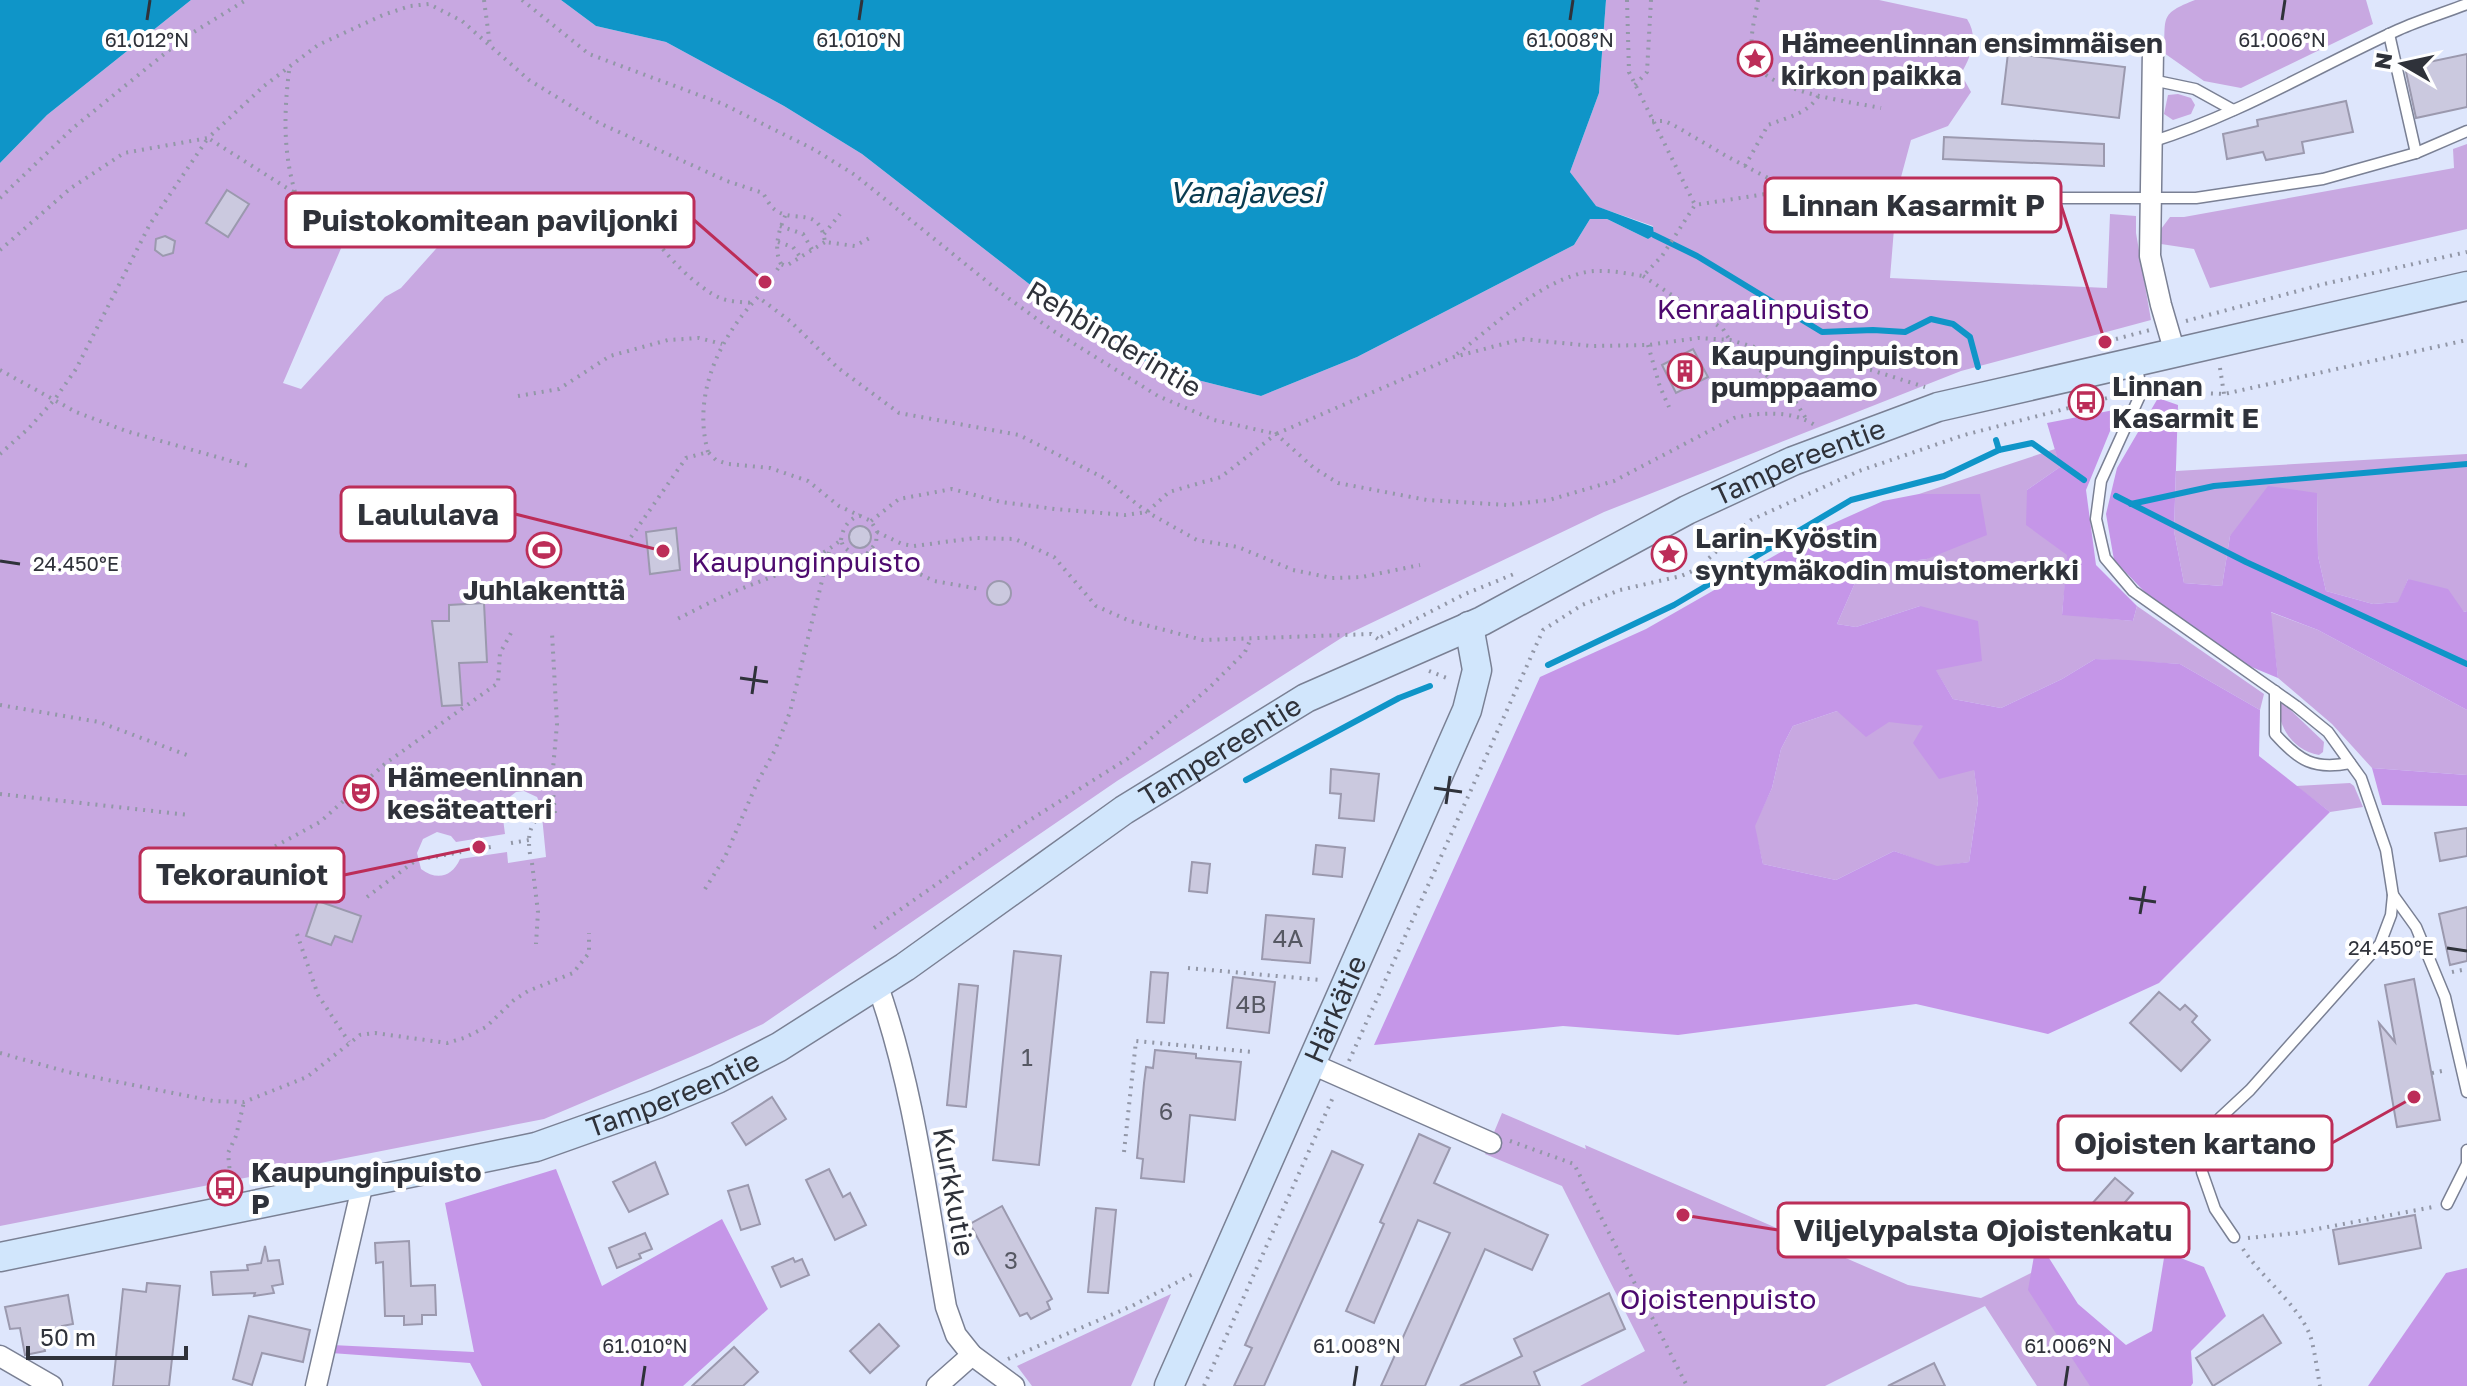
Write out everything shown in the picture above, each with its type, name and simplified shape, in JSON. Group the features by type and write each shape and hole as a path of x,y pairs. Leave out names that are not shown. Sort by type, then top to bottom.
{"main road":[{"name":"Tampereentie","path":"0,1257 536,1147 657,1104 717,1079 779,1047 905,967 1124,810 1306,698 1469,626 1687,510 1793,461 1938,407 2136,363 2171,339 2467,286"},
{"name":"Härkätie","path":"1169,1386 1467,710 1477,670 1469,626"}],"street":[{"path":"2153,49 2150,256 2171,339"},
{"name":"Kurkkutie","path":"877,984 892,1026 912,1115 946,1307 956,1335 972,1355 1014,1386"},
{"path":"1312,1064 1491,1143"},
{"path":"316,1386 363,1183"},
{"path":"937,1386 972,1355"},
{"path":"0,1356 52,1386"}],"lane":[{"path":"2151,142 2191,129 2389,34 2467,4"},
{"path":"2389,34 2416,153"},
{"path":"2152,80 2195,89 2233,110"},
{"path":"1912,198 2196,198 2323,179 2416,153 2467,131"},
{"path":"2136,363 2142,391 2101,481 2096,519 2105,558 2133,591 2328,732 2361,778 2386,850 2393,895 2391,915 2380,944 2250,1090 2220,1118 2205,1144 2202,1172 2215,1209 2234,1237"},
{"path":"2275,691 2275,734 2289,750 2302,760 2327,768 2350,763"},
{"path":"2393,895 2416,927 2445,997 2467,1092"},
{"path":"2447,1204 2467,1164 2467,1150"}],"path":[{"path":"0,198 73,128 184,38 246,0"},
{"path":"484,0 490,48"},
{"path":"515,0 524,1"},
{"path":"1627,0 1629,72 1695,205"},
{"path":"1635,85 1647,72 1651,0"},
{"path":"1758,0 1752,51 1756,66 1783,85 1881,108"},
{"name":"Rehbinderintie","path":"524,1 589,54 723,104 815,150 855,175 1052,330 1158,396 1214,420 1276,434"},
{"path":"0,454 55,399 89,345 150,224 208,138 264,86 318,45 410,6 429,4 462,21 529,80 599,123 727,181 763,193 773,209 809,217 818,224 825,242"},
{"path":"289,69 284,128 288,167 296,195"},
{"path":"1745,166 1768,125 1802,113 1814,104 1819,95"},
{"path":"1652,121 1665,121 1791,190"},
{"path":"0,250 71,188 124,153 208,138 320,209 346,231"},
{"path":"1643,276 1662,256 1695,205 1791,190 1912,198"},
{"path":"786,214 780,226 778,242 778,260 786,266 802,259 825,242 855,246 873,236"},
{"path":"824,234 840,214"},
{"path":"780,226 803,234 813,251"},
{"path":"654,236 672,260 710,292 721,298 753,303"},
{"path":"778,242 793,247 802,259"},
{"path":"2105,342 2171,339 2324,284 2467,252"},
{"path":"777,270 781,264"},
{"path":"1454,357 1535,295 1582,273 1607,271 1643,276 1723,329 1735,349 1793,398 1807,420 1818,428"},
{"path":"860,515 851,519 843,530 841,540 843,546 855,556 866,555 876,543 877,532 871,521 860,515 839,506 798,476 770,468 728,464 716,460 708,452 701,417 713,366 722,344 758,297 790,321 838,368 899,413 1019,435 1104,478 1147,512 1197,540 1238,547 1293,570 1332,578 1362,577 1420,565"},
{"path":"518,396 559,389 610,356 668,340 699,338 722,344"},
{"path":"871,521 899,499 952,489 1001,502 1055,509 1125,515 1147,512 1169,492 1221,477 1276,434 1454,357 1522,339 1592,346 1648,345 1698,338 1730,340 1803,361 1871,370 1931,389"},
{"path":"1204,1386 1543,630 1582,605 1620,590 1681,576 1697,569 1751,520 1859,471 1964,435 2044,416 2086,402 2142,391 2224,394 2467,340"},
{"path":"1648,345 1669,407"},
{"path":"0,370 76,412 126,431 252,467"},
{"path":"1276,434 1314,468 1338,483 1427,500 1507,505 1549,500 1614,481 1734,418 1764,413 1807,420"},
{"path":"631,537 686,458 708,452"},
{"path":"877,532 914,546 975,538 1015,539 1054,557 1096,606 1130,621 1203,640 1371,634 1378,639"},
{"path":"675,620 738,590 821,557 841,540"},
{"path":"705,889 725,857 790,712 830,549"},
{"path":"870,550 934,581 980,589"},
{"path":"1364,647 1465,594 1517,573"},
{"path":"261,854 320,822 386,763 498,683 500,653 511,633"},
{"path":"548,815 555,814 552,780 557,724 552,633"},
{"path":"874,928 1014,830 1127,759 1210,687 1245,652 1251,638"},
{"path":"0,705 99,722 192,757"},
{"path":"0,794 189,815"},
{"path":"530,854 532,824 539,817"},
{"path":"511,843 529,840"},
{"path":"473,850 496,846"},
{"path":"428,858 461,852"},
{"path":"367,897 415,861"},
{"path":"532,863 538,912 536,944"},
{"path":"0,1053 68,1072 213,1101 244,1102 307,1077 360,1035 375,1033 447,1043 464,1038 486,1027 528,991 573,973 589,953 589,933"},
{"path":"297,934 318,995 349,1043"},
{"path":"1188,968 1347,983"},
{"path":"1124,1152 1136,1041 1252,1052"},
{"path":"244,1102 236,1136 228,1153 228,1187 245,1184"},
{"path":"1491,1143 1510,1141 1574,1164 1687,1386"},
{"path":"2234,1237 2252,1239 2296,1233 2447,1204"},
{"path":"2234,1237 2258,1272 2298,1314 2310,1336 2320,1386"},
{"path":"992,1369 1014,1355 1132,1306 1195,1273"}],"green space":[{"name":"Kaupunginpuisto","path":"191,0 561,0 596,26 666,42 784,106 862,154 1046,297 1158,370 1261,396 1357,357 1574,245 1590,219 1607,219 1648,239 1653,226 1595,206 1570,172 1599,93 1606,0 1879,0 1967,19 1973,33 1970,54 1961,74 1971,92 1948,126 1911,140 1897,192 1890,278 2107,288 2110,214 2136,216 2136,233 2151,320 1961,371 1604,512 1346,635 1117,781 763,1024 544,1119 0,1226 0,163 47,115","holes":["361,202 392,203 423,214 443,241 401,288 385,297 301,389 283,383","524,791 537,797 541,806 546,857 508,863 507,852 460,859 453,870 444,875 433,875 421,869 417,853 423,839 437,832 451,836 456,842 505,834 503,802 516,792"]},
{"path":"2195,0 2366,0 2373,24 2241,88 2204,81 2164,53 2167,18 2175,9"},
{"path":"2168,95 2191,98 2195,105 2191,114 2173,120 2164,114"},
{"path":"2467,144 2467,229 2210,288 2194,249 2161,244 2161,229 2170,217 2454,168 2453,149"},
{"path":"2055,449 2060,467 2027,490 2068,555 2062,614 2133,621 2137,606 2264,694 2260,710 2180,664 2095,659 2062,679 2001,708 1953,699 1935,669 1920,606 1856,627 1837,624 1862,567 1927,559 1979,494 1919,494"},
{"path":"2467,454 2467,611 2408,579 2399,602 2373,604 2326,591 2318,556 2317,493 2230,536 2222,586 2184,583 2174,531 2176,471"},
{"path":"2270,612 2318,630 2467,710 2467,775 2372,768 2332,724 2278,678"},
{"path":"2279,699 2324,742 2323,752 2319,755 2309,752 2288,735 2280,718"},
{"path":"1837,711 1924,726 1974,769 1978,801 1969,862 1937,867 1894,851 1836,880 1763,864 1754,826 1772,788 1781,749 1793,726"},
{"path":"2350,783 2363,807 2330,812 2296,786"},
{"name":"Ojoistenpuisto","path":"1502,1113 1586,1149 1585,1145 1908,1285 1981,1298 2031,1273 2103,1386 2037,1386 1985,1306 1825,1386 1580,1386 1645,1351 1562,1186 1485,1154"},
{"path":"1171,1294 1131,1386 1032,1386 1017,1366"}],"shaded area":[{"path":"2158,398 2178,405 2174,531 2184,583 2222,586 2230,536 2268,486 2317,493 2318,556 2326,591 2373,604 2398,602 2408,579 2448,589 2464,612 2467,611 2467,710 2318,630 2271,612 2278,678 2230,658 2160,608 2114,560 2106,514 2117,468"},
{"path":"2119,409 2086,490 2096,565 2137,606 2133,621 2062,615 2067,555 2026,525 2027,490 2060,467 2047,423"},
{"path":"1919,494 1980,494 1987,535 1927,559 1862,567 1837,624 1856,627 1920,606 1978,621 1982,661 1936,670 1953,699 2001,708 2062,679 2095,659 2180,664 2260,710 2259,756 2330,812 2159,983 2048,1034 1916,1004 1678,1035 1563,1026 1374,1045 1540,677 1646,629 1823,528 1883,501","holes":["1837,711 1866,737 1889,722 1923,726 1913,743 1939,779 1974,770 1978,801 1969,862 1937,866 1894,851 1836,880 1763,864 1755,826 1772,788 1781,749 1793,726"]},
{"path":"2372,768 2467,775 2467,806 2382,805"},
{"path":"556,1169 602,1286 722,1219 768,1309 683,1386 482,1386 470,1363 331,1353 332,1345 474,1352 445,1203"},
{"path":"2037,1239 2078,1304 2126,1345 2152,1331 2165,1252 2204,1267 2226,1316 2191,1351 2191,1386 2090,1386 2028,1290"},
{"path":"2467,1268 2467,1386 2368,1386 2446,1273"}],"water":[{"path":"0,0 191,0 47,115 0,163"},
{"name":"Vanajavesi","path":"561,0 1606,0 1599,93 1570,172 1596,206 1653,227 1654,235 1648,239 1607,219 1590,219 1574,245 1357,357 1261,396 1158,370 1046,297 862,154 784,106 666,42 596,26"}],"building":[{"path":"2008,53 2125,67 2119,118 2002,104"},
{"path":"2467,54 2467,107 2416,118 2405,67"},
{"path":"2346,101 2353,132 2302,142 2304,153 2266,160 2263,152 2227,159 2223,134 2258,126 2257,120"},
{"path":"1944,137 2104,144 2104,166 1943,159"},
{"path":"227,190 249,204 228,237 206,223"},
{"path":"165,236 175,241 173,253 163,256 155,250 156,239"},
{"name":"Kaupunginpuiston pumppaamo","path":"1693,349 1708,377 1676,393 1662,365"},
{"path":"860,526 868,529 871,537 868,545 860,548 852,545 849,537 852,529"},
{"path":"676,528 680,570 650,574 646,532"},
{"path":"999,581 1010,588 1011,593 1004,604 999,605 988,598 987,593 994,582"},
{"path":"484,603 487,662 459,663 462,705 442,706 432,621 449,621 449,605"},
{"path":"1331,769 1379,774 1374,821 1339,818 1341,794 1330,793"},
{"path":"2467,828 2467,856 2440,861 2435,833"},
{"path":"1316,845 1345,848 1342,877 1313,874"},
{"path":"1192,862 1210,864 1207,893 1189,891"},
{"path":"318,901 361,916 352,942 335,936 331,945 306,936"},
{"path":"2467,907 2467,961 2450,965 2439,914"},
{"path":"1266,915 1314,919 1310,963 1262,959"},
{"path":"1014,951 1061,956 1039,1165 993,1160"},
{"path":"1151,972 1168,973 1164,1023 1147,1022"},
{"path":"1233,977 1275,982 1269,1033 1227,1028"},
{"path":"2414,979 2440,1120 2397,1127 2379,1023 2395,1042 2385,985"},
{"path":"959,984 978,986 966,1107 947,1105"},
{"path":"2159,992 2180,1010 2185,1005 2197,1016 2192,1022 2210,1040 2181,1071 2130,1023"},
{"path":"1155,1050 1241,1062 1235,1120 1190,1115 1184,1182 1141,1178 1143,1159 1137,1158 1144,1083 1146,1067 1153,1068"},
{"path":"772,1097 786,1119 746,1145 732,1123"},
{"path":"1419,1134 1450,1148 1434,1183 1548,1235 1532,1270 1485,1249 1425,1386 1381,1386 1450,1233 1418,1220 1374,1323 1346,1311 1384,1224 1380,1222"},
{"path":"1332,1151 1363,1165 1264,1386 1234,1386 1252,1348 1245,1345"},
{"path":"655,1162 668,1194 629,1212 613,1182"},
{"path":"829,1169 843,1197 850,1193 866,1225 835,1240 806,1180"},
{"path":"2115,1178 2133,1193 2108,1222 2090,1206"},
{"path":"748,1185 760,1224 741,1230 728,1191"},
{"path":"1002,1206 1052,1299 1047,1302 1050,1309 1031,1319 1027,1313 1020,1316 970,1224"},
{"path":"1096,1208 1116,1210 1108,1293 1088,1292"},
{"path":"2415,1215 2421,1248 2339,1264 2333,1230"},
{"path":"645,1233 652,1249 639,1254 641,1258 617,1268 609,1248"},
{"path":"409,1241 411,1286 435,1285 436,1315 422,1315 422,1324 404,1325 404,1316 385,1316 383,1262 376,1263 375,1243"},
{"path":"265,1246 268,1261 279,1260 283,1284 272,1286 274,1293 213,1295 211,1272 248,1270 247,1265 261,1263"},
{"path":"793,1258 795,1262 802,1259 809,1275 781,1287 772,1267"},
{"path":"147,1283 180,1286 169,1386 113,1386 123,1289 146,1292"},
{"path":"1609,1293 1625,1329 1534,1372 1540,1386 1460,1386 1522,1356 1514,1339"},
{"path":"68,1295 73,1324 62,1326 63,1330 41,1334 45,1351 25,1355 20,1328 10,1329 5,1307"},
{"path":"2263,1315 2281,1343 2213,1386 2196,1358"},
{"path":"249,1316 310,1330 303,1362 262,1353 252,1385 233,1379"},
{"path":"879,1324 899,1346 870,1373 850,1351"},
{"path":"734,1347 758,1372 743,1386 692,1386"},
{"path":"1934,1363 1945,1386 1888,1386"}],"waterway":[{"path":"1654,235 1697,256 1822,332 1905,332 1931,319 1953,324 1970,337 1978,367"},
{"path":"1996,440 1999,450 2032,443 2084,480"},
{"path":"1548,665 1674,605 1851,500 1944,476 1999,450"},
{"path":"2131,504 2214,486 2467,464"},
{"path":"2116,496 2246,562 2467,664"},
{"path":"1246,780 1399,698 1430,686"}],"place":[{"name":"Hämeenlinnan ensimmäisen kirkon paikka","path":"1755,59"},
{"name":"Puistokomitean paviljonki","path":"765,282"},
{"name":"Linnan Kasarmit P","path":"2105,342"},
{"name":"Kaupunginpuiston pumppaamo","path":"1685,371"},
{"name":"Linnan Kasarmit E","path":"2086,402"},
{"name":"Juhlakenttä","path":"544,550"},
{"name":"Laululava","path":"663,551"},
{"name":"Larin-Kyöstin syntymäkodin muistomerkki","path":"1669,554"},
{"name":"Hämeenlinnan kesäteatteri","path":"361,793"},
{"name":"Tekorauniot","path":"479,847"},
{"name":"Ojoisten kartano","path":"2414,1097"},
{"name":"Kaupunginpuisto P","path":"225,1188"},
{"name":"Viljelypalsta Ojoistenkatu","path":"1683,1215"}],"park label":[{"name":"Kenraalinpuisto","path":"1763,309"}]}
